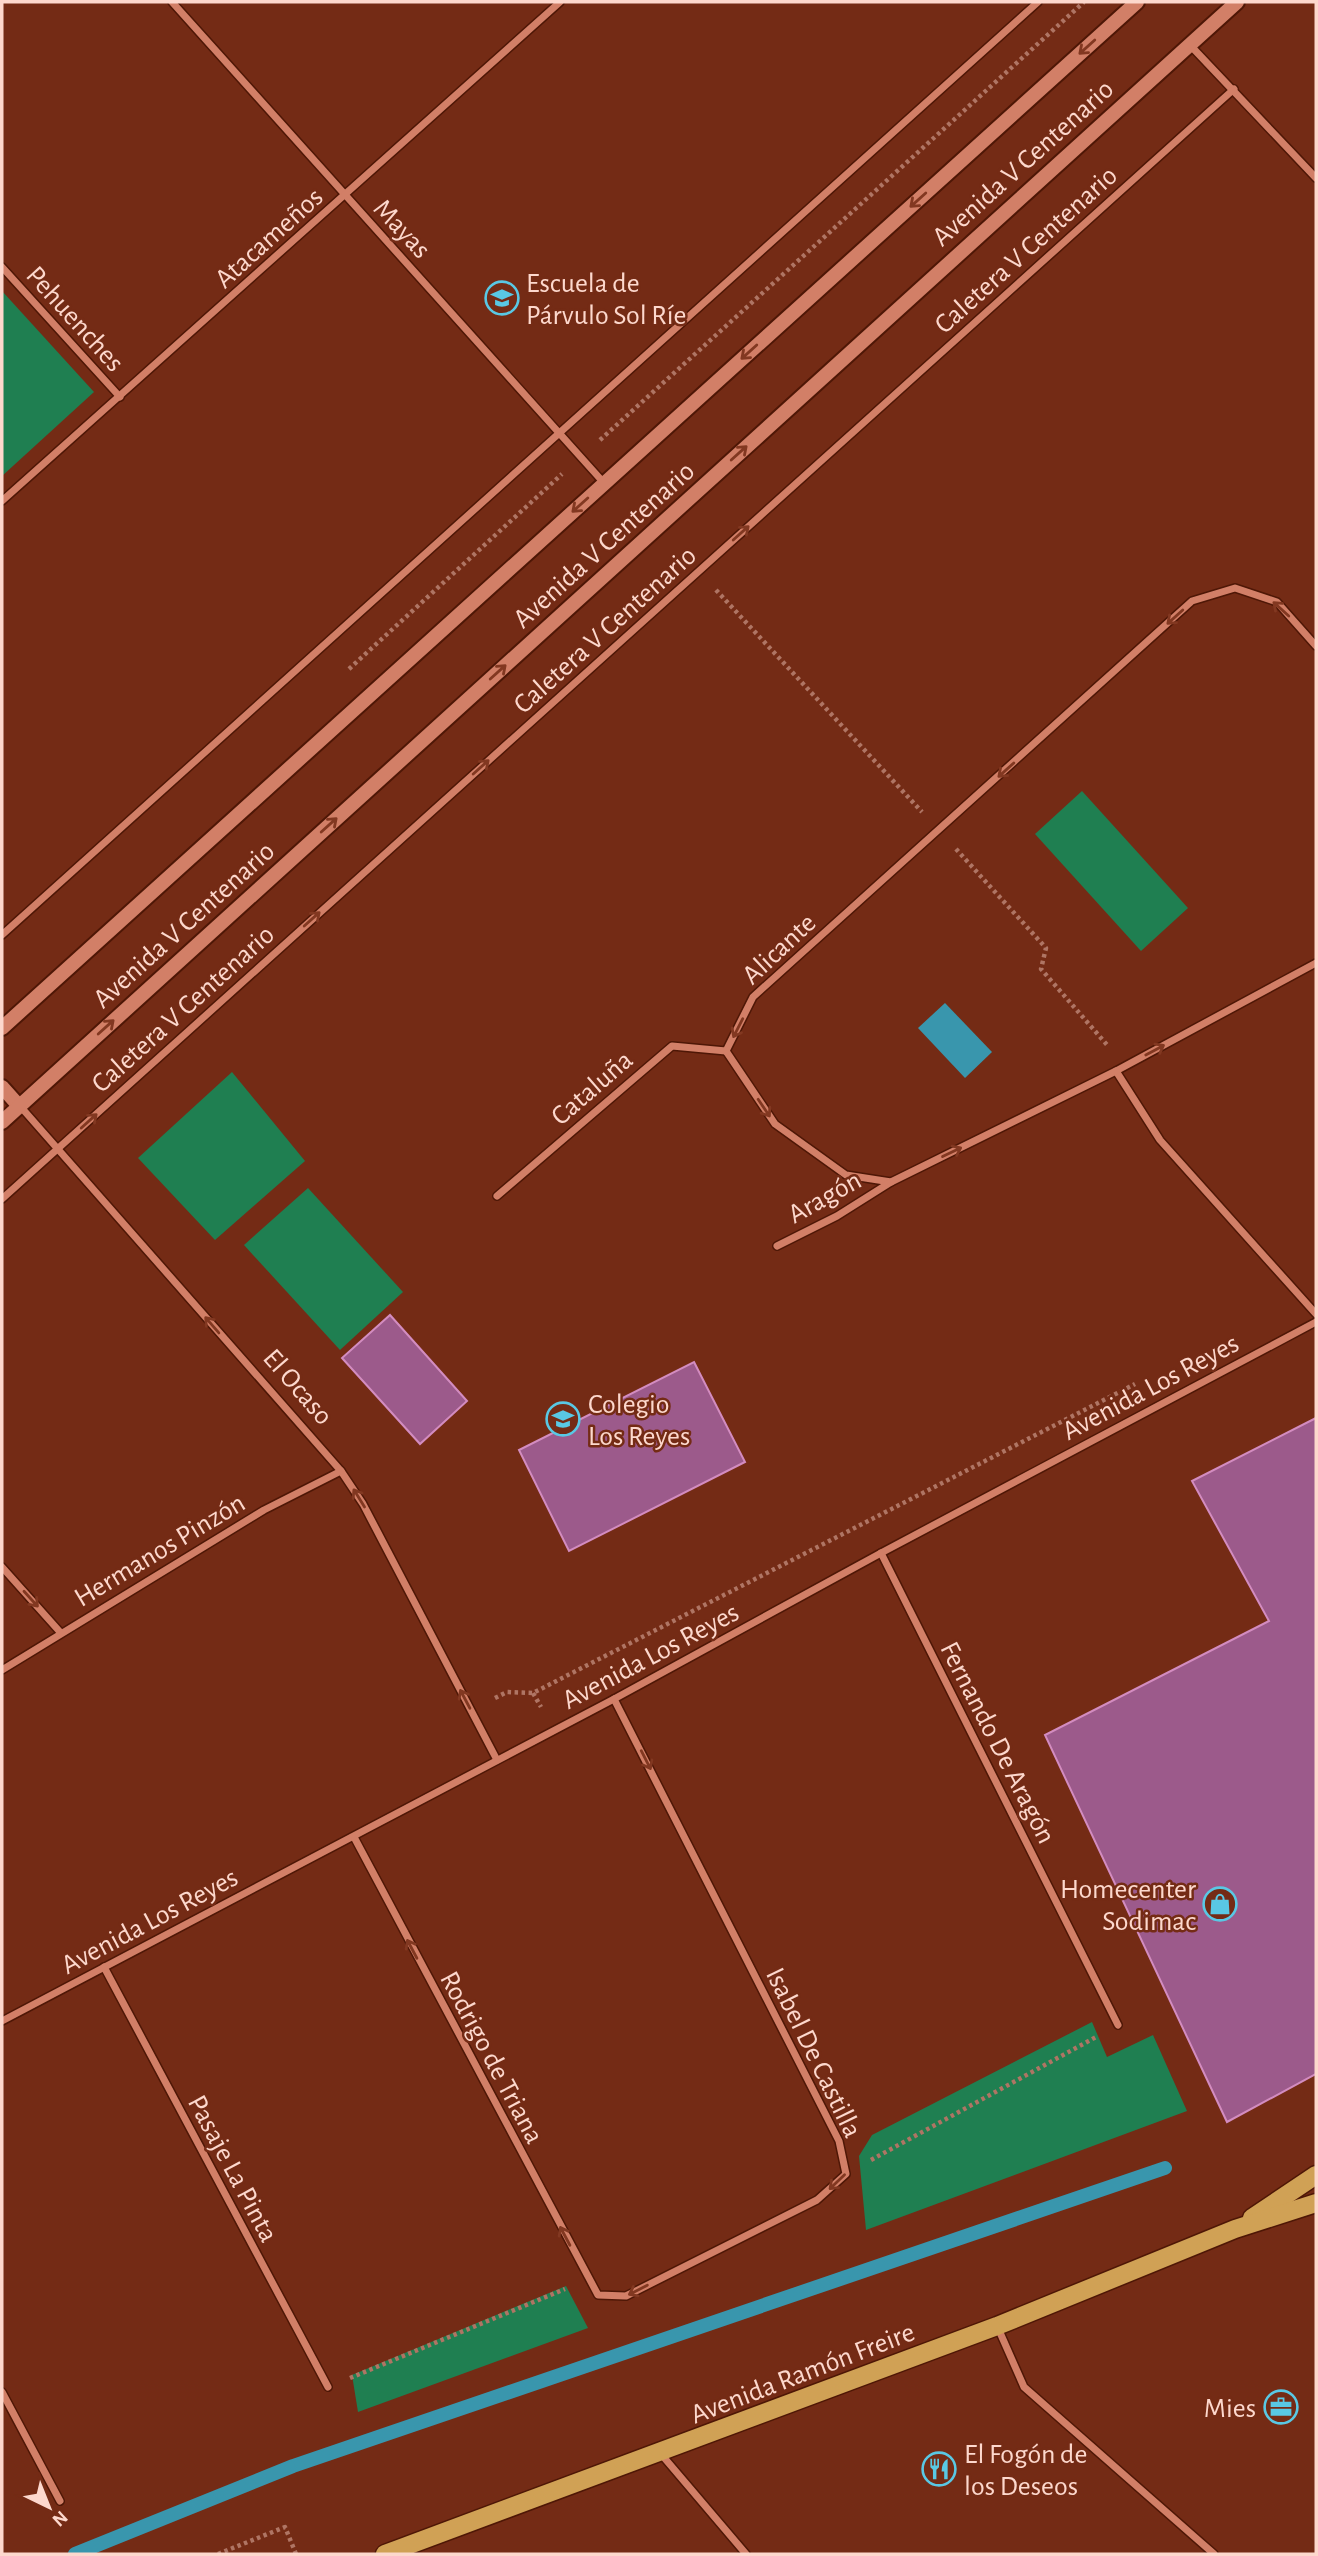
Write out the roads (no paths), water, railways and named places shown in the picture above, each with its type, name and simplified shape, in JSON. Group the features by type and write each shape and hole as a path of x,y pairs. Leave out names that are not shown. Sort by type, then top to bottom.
{"main road":[{"name":"Avenida V Centenario","path":"2,1028 1137,2"},
{"name":"Avenida V Centenario","path":"2,1122 1237,2"},
{"name":"El Ocaso","path":"2,1087 19,1106"},
{"name":"Avenida Ramón Freire","path":"1235,2230 1316,2175"},
{"name":"Avenida Ramón Freire","path":"385,2554 997,2326 1235,2230 1316,2203"}],"street":[{"name":"Mayas","path":"172,2 604,483"},
{"name":"Atacameños","path":"2,501 560,2"},
{"path":"2,935 558,431 1038,2"},
{"path":"1189,44 1316,178"},
{"name":"Caletera V Centenario","path":"2,1199 1234,89"},
{"name":"Pehuenches","path":"2,267 120,397"},
{"name":"Alicante","path":"726,1051 753,998 1192,601 1235,588 1277,603 1316,646"},
{"path":"726,1051 775,1124 846,1175 891,1182 1116,1071 1316,963"},
{"name":"Cataluña","path":"497,1196 672,1046 726,1051"},
{"path":"1116,1071 1160,1140 1316,1314"},
{"name":"El Ocaso","path":"19,1106 341,1471 363,1504 497,1760"},
{"name":"Aragón","path":"777,1246 837,1216 891,1182"},
{"name":"Avenida Los Reyes","path":"2,2021 614,1699 881,1553 1316,1322"},
{"name":"Hermanos Pinzón","path":"2,1670 60,1632 264,1510 341,1471"},
{"name":"Fernando De Aragón","path":"881,1553 1118,2025"},
{"path":"2,1567 60,1632"},
{"name":"Isabel De Castilla","path":"598,2295 626,2296 817,2200 846,2174 839,2141 614,1699"},
{"name":"Rodrigo de Triana","path":"354,1837 598,2295"},
{"name":"Pasaje La Pinta","path":"103,1968 328,2387"},
{"path":"997,2326 1024,2387 1214,2554"},
{"path":"2,2392 60,2501"},
{"path":"661,2453 746,2554"}],"water":[{"path":"945,1003 992,1052 965,1078 918,1028"}],"waterway":[{"path":"75,2554 293,2466 1165,2168"}],"place":[{"name":"Escuela de Párvulo Sol Ríe","path":"502,298"},
{"name":"Colegio Los Reyes","path":"563,1419"},
{"name":"Homecenter Sodimac","path":"1220,1904"},
{"name":"Mies","path":"1281,2407"},
{"name":"El Fogón de los Deseos","path":"939,2469"}]}
